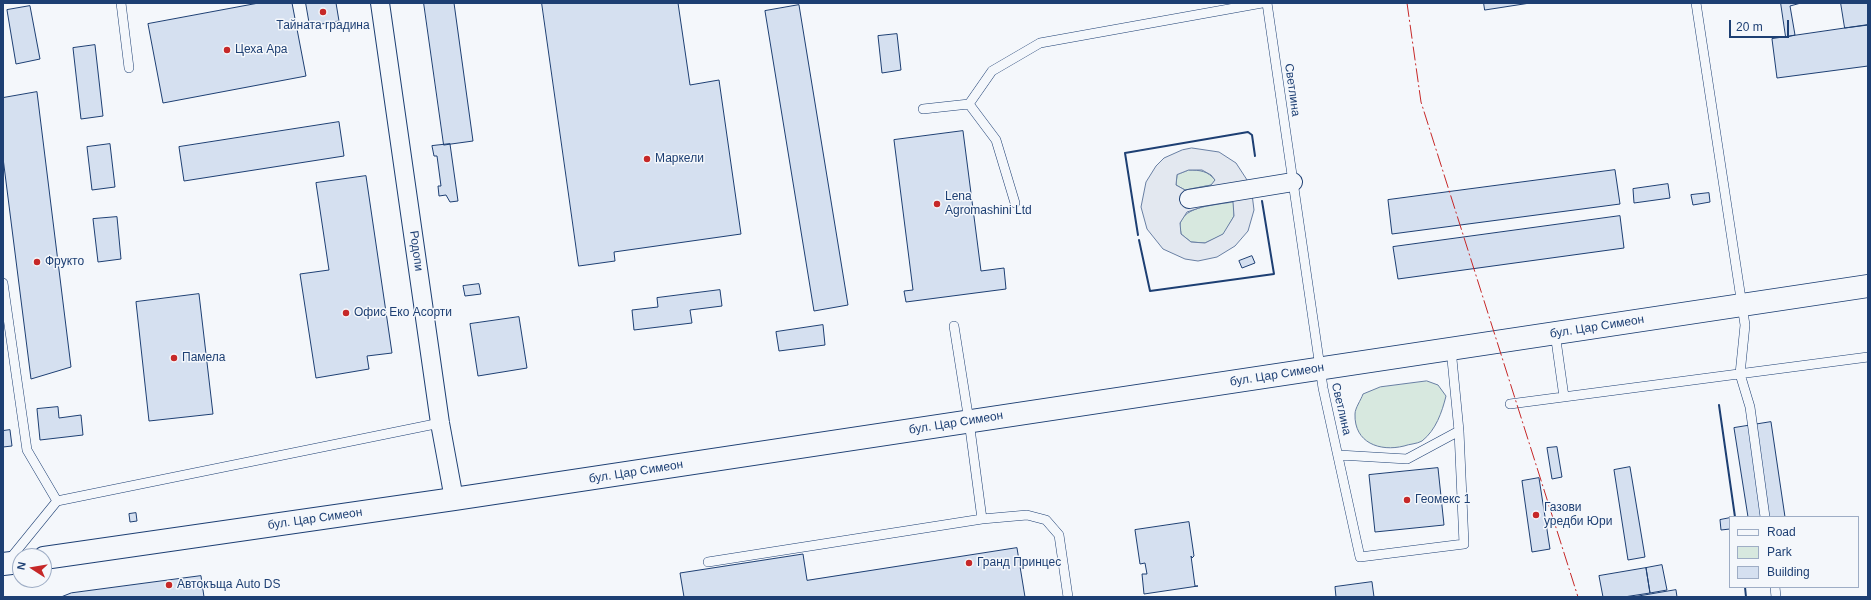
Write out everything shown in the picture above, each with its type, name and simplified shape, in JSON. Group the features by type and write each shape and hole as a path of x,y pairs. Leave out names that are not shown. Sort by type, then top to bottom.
{"main road":[{"name":"бул. Цар Симеон","path":"52,557 454,499 1868,286"}],"street":[{"name":"Родопи","path":"380,3 440,423 454,499"},
{"path":"1189,199 1293,182"}],"lane":[{"path":"121,3 130,68"},
{"path":"923,109 969,104 992,71 1040,43 1262,3"},
{"name":"Светлина","path":"1267,3 1320,368 1360,557 1464,544 1459,431"},
{"path":"1696,3 1746,325 1740,374 1750,407 1765,516"},
{"path":"969,104 996,140 1015,203"},
{"path":"3,283 27,450 57,502"},
{"path":"954,326 982,519"},
{"path":"1555,333 1564,397"},
{"path":"1339,455 1407,459 1459,431 1451,349"},
{"path":"1510,404 1868,357"},
{"path":"10,563 57,502 440,423"},
{"path":"708,562 982,519 1027,515 1046,520 1059,534 1068,597"}],"green space":[{"path":"1189,170 1204,172 1215,180 1212,185 1185,190 1176,185 1177,175"},
{"path":"1234,202 1234,216 1224,234 1205,243 1191,242 1181,234 1180,224 1188,213 1202,207"},
{"path":"1427,381 1438,385 1446,396 1443,408 1435,426 1422,441 1395,448 1386,448 1370,443 1359,432 1355,414 1363,394 1380,387"}],"shaded area":[{"path":"1192,148 1219,152 1236,163 1251,186 1254,210 1248,231 1235,246 1217,257 1198,261 1185,259 1163,249 1147,229 1141,207 1146,182 1156,166 1164,158 1182,150","holes":["1189,170 1202,170 1211,175 1215,180 1211,185 1185,190 1176,185 1177,175","1233,202 1234,216 1223,234 1205,243 1191,242 1181,234 1180,223 1187,212 1202,207"]}],"building":[{"name":"Цеха Ара","path":"259,3 292,3 306,76 163,103 148,24"},
{"name":"Тайната градина","path":"306,3 336,3 339,21 310,26"},
{"path":"424,3 454,3 473,141 444,145"},
{"name":"Маркели","path":"542,3 678,3 690,85 719,80 741,234 614,252 615,261 579,266"},
{"path":"1484,3 1530,3 1485,10"},
{"path":"1781,3 1801,3 1790,6 1795,35 1786,37"},
{"path":"1841,3 1868,3 1868,25 1845,28"},
{"path":"799,5 848,305 814,311 765,11"},
{"path":"30,6 40,59 16,64 7,10"},
{"path":"1868,25 1868,66 1777,78 1772,39"},
{"path":"897,34 901,70 882,73 878,36"},
{"path":"95,45 103,116 81,119 73,48"},
{"name":"Фрукто","path":"37,92 71,367 31,379 3,158 3,98"},
{"path":"339,122 344,156 184,181 179,147"},
{"name":"Lena Agromashini Ltd","path":"963,131 981,271 1004,268 1006,289 906,302 904,291 913,290 894,140"},
{"path":"110,144 115,187 92,190 87,147"},
{"path":"450,144 458,201 450,202 446,195 439,196 438,186 441,186 437,156 434,156 432,146"},
{"path":"1615,170 1620,204 1392,234 1388,200"},
{"name":"Офис Еко Асорти","path":"366,176 392,353 367,356 369,369 316,378 300,274 329,270 316,183"},
{"path":"1668,184 1670,198 1634,203 1633,189"},
{"path":"1709,193 1710,202 1693,205 1691,195"},
{"path":"1620,216 1624,248 1398,279 1393,247"},
{"path":"117,217 121,259 98,262 93,219"},
{"path":"1252,256 1255,263 1242,268 1239,261"},
{"path":"479,284 481,294 465,296 463,286"},
{"path":"720,290 722,306 690,310 692,323 634,330 632,310 658,307 657,298"},
{"name":"Памела","path":"199,294 213,414 149,421 136,302"},
{"path":"519,317 527,368 478,376 470,324"},
{"path":"823,325 825,345 779,351 776,332"},
{"path":"58,407 59,418 81,415 83,435 40,440 37,409"},
{"path":"1771,422 1785,516 1748,516 1734,428"},
{"path":"10,430 12,446 3,447 3,431"},
{"path":"1557,447 1562,477 1552,479 1547,448"},
{"path":"1630,467 1645,557 1628,560 1614,470"},
{"name":"Геомекс 1","path":"1438,468 1444,525 1375,532 1369,475"},
{"name":"Газови уредби Юри","path":"1539,478 1550,549 1532,552 1522,481"},
{"path":"136,513 137,521 130,522 129,514"},
{"path":"1729,518 1729,529 1721,530 1720,520"},
{"path":"1189,522 1194,556 1192,558 1191,556 1195,586 1198,586 1144,594 1142,574 1147,574 1145,563 1140,564 1135,530"},
{"name":"Гранд Принцес","path":"1017,548 1025,597 684,597 680,573 803,554 807,580"},
{"path":"1662,565 1667,590 1650,593 1646,568"},
{"path":"1646,568 1650,593 1624,597 1603,597 1599,576"},
{"name":"Автокъща Auto DS","path":"201,576 204,597 61,597 71,593"},
{"path":"1372,582 1374,597 1336,597 1335,587"},
{"path":"1676,590 1677,597 1633,597"}],"wall":[{"path":"1138,235 1125,153 1248,132 1252,135 1255,156"},
{"path":"1139,240 1150,291 1274,274 1262,201"},
{"path":"1719,405 1735,516"},
{"path":"1745,588 1746,597"}],"power":[{"path":"1407,3 1421,102 1578,597"}],"place":[{"name":"Тайната градина","path":"323,12"},
{"name":"Цеха Ара","path":"227,50"},
{"name":"Маркели","path":"647,159"},
{"name":"Lena Agromashini Ltd","path":"937,204"},
{"name":"Фрукто","path":"37,262"},
{"name":"Офис Еко Асорти","path":"346,313"},
{"name":"Памела","path":"174,358"},
{"name":"Геомекс 1","path":"1407,500"},
{"name":"Газови уредби Юри","path":"1536,515"},
{"name":"Гранд Принцес","path":"969,563"},
{"name":"Автокъща Auto DS","path":"169,585"}]}
